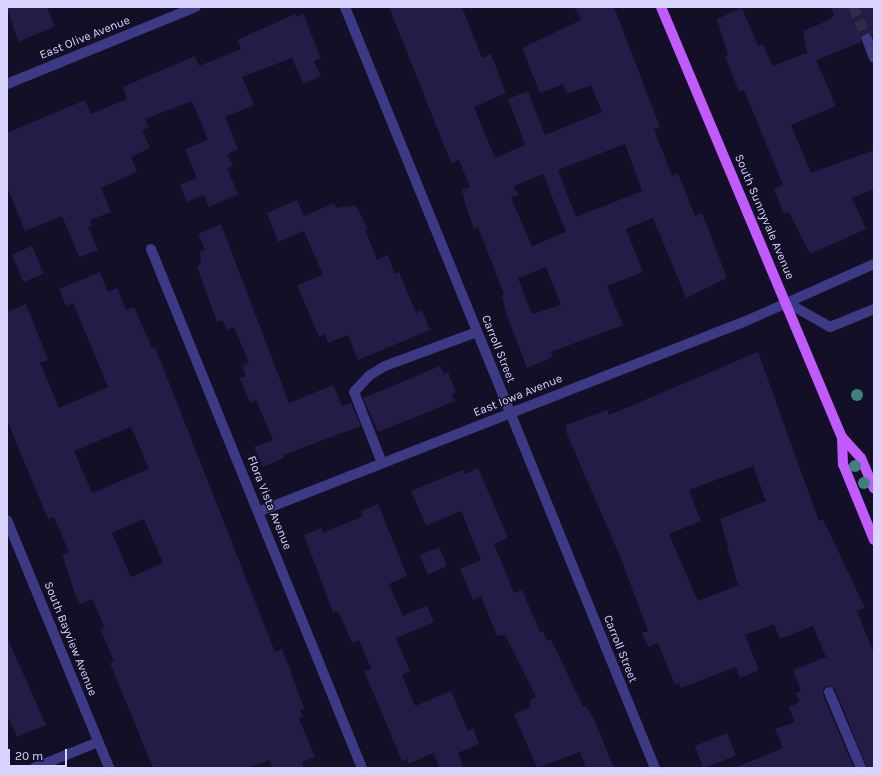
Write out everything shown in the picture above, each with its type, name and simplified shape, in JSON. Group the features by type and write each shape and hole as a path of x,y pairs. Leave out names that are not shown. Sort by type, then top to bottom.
{"main road":[{"name":"South Sunnyvale Avenue","path":"661,7 842,437 843,464 874,540"},
{"name":"South Sunnyvale Avenue","path":"842,437 862,458 870,470 874,488"}],"street":[{"name":"East Olive Avenue","path":"7,84 196,7"},
{"name":"Carroll Street","path":"345,7 655,768"},
{"path":"866,39 874,58"},
{"name":"Flora Vista Avenue","path":"151,249 362,768"},
{"name":"East Iowa Avenue","path":"258,512 786,302 874,264"},
{"path":"786,302 830,327 874,309"},
{"path":"382,463 354,392 370,375 385,366 477,332"},
{"name":"South Bayview Avenue","path":"7,520 109,768"},
{"path":"828,692 861,768"},
{"path":"34,768 98,742"}],"building":[{"path":"7,7 47,7 55,26 18,42"},
{"path":"389,7 462,7 482,58 491,54 506,93 474,107 495,158 525,145 508,99 528,91 545,135 602,112 591,85 567,94 563,84 540,93 522,48 581,20 575,7 614,7 660,127 654,129 672,176 678,173 695,216 702,213 727,278 686,298 653,218 626,229 643,272 607,286 623,325 551,352 553,357 527,368 506,313 502,296 504,294 478,227 474,229 466,207 462,190 470,187 459,160 451,163","holes":["625,144 642,191 576,217 558,170","543,174 566,232 532,246 511,198 518,195 514,186","546,267 561,305 532,314 518,278"]},
{"path":"831,7 874,7 874,36 864,33 861,42 816,60 836,106 791,125 811,173 874,150 874,189 852,198 866,229 810,254 789,212 784,214 774,189 783,185 744,90 739,92 725,56 728,55 717,19 742,8 758,46 763,44 773,66 807,53 803,31 829,20 834,15"},
{"path":"295,14 296,17 303,14 321,58 314,61 321,76 303,84 292,58 242,77 254,105 225,117 238,149 227,154 233,166 227,168 238,194 209,207 204,195 187,202 180,185 197,178 185,149 208,140 192,101 145,119 149,128 142,130 150,148 131,157 137,172 101,188 111,212 90,220 92,226 88,227 98,250 79,257 62,216 25,231 7,187 7,133 85,100 91,114 127,99 123,87 195,56 199,66 241,49 237,40"},
{"path":"297,200 304,216 334,203 336,208 355,205 368,228 365,229 377,260 388,255 395,274 399,272 416,313 422,310 430,330 358,360 348,335 328,343 325,334 319,337 297,285 323,275 304,231 278,242 267,213"},
{"path":"221,224 289,403 333,385 342,406 351,403 361,426 283,455 284,458 263,467 254,447 273,440 256,400 250,403 240,378 246,376 242,366 249,363 234,327 227,330 222,320 217,322 197,266 201,264 200,252 205,250 198,234"},
{"path":"32,246 44,274 23,282 12,255"},
{"path":"100,272 108,292 117,288 126,310 134,307 152,348 155,347 275,652 282,649 304,708 300,710 303,717 299,719 315,757 302,762 304,768 273,768 269,760 249,768 153,768 110,663 114,661 100,629 105,628 92,599 80,604 74,591 62,554 69,552 54,517 48,519 7,420 7,312 26,304 48,360 40,363 59,408 108,387 73,303 66,306 59,289","holes":["131,427 149,469 92,493 74,451","144,519 163,563 131,577 112,533"]},
{"path":"758,352 819,521 823,519 865,608 857,611 874,654 874,768 867,768 835,689 829,686 824,688 823,695 854,768 734,768 783,748 775,729 795,722 789,707 800,702 796,693 801,691 793,670 826,657 813,626 780,639 774,624 745,635 759,670 740,678 736,667 681,688 679,683 675,685 658,643 648,647 642,633 648,631 621,559 567,434 566,425 607,410 609,415","holes":["753,466 766,501 720,519 738,585 698,601 669,534 701,521 689,490"]},
{"path":"440,366 444,374 448,372 456,393 452,394 455,401 378,432 363,398"},
{"path":"478,468 508,538 494,544 514,593 522,590 540,632 543,631 547,641 551,639 583,707 586,706 593,717 614,768 586,768 580,752 537,768 514,714 531,707 529,701 536,697 505,635 497,636 481,596 473,600 460,569 481,560 461,511 426,526 411,491 463,470 465,474"},
{"path":"378,504 407,576 389,584 403,616 427,606 434,622 396,638 410,671 402,675 415,706 451,691 468,731 473,728 479,744 458,753 464,768 440,768 433,753 409,764 407,759 402,761 364,671 371,669 359,640 352,643 338,611 333,613 304,535 321,528 323,533 363,516 361,511"},
{"path":"439,547 447,566 428,575 420,555"},
{"path":"7,637 46,725 17,737 7,715"},
{"path":"727,733 736,755 703,768 695,746"}],"tunnel":[{"path":"853,7 867,39"}]}
